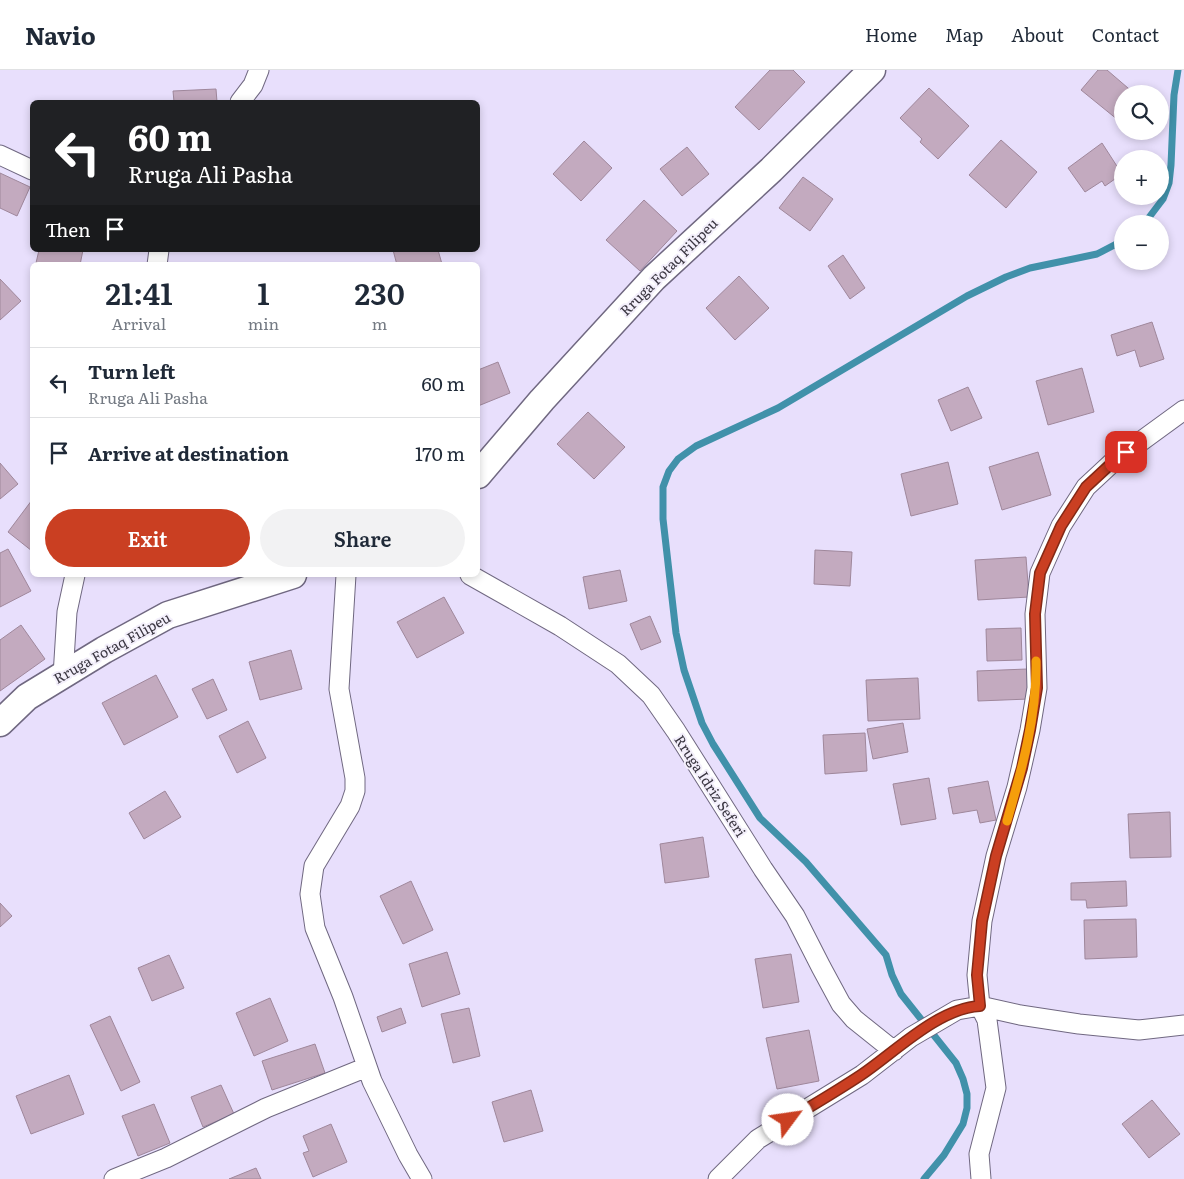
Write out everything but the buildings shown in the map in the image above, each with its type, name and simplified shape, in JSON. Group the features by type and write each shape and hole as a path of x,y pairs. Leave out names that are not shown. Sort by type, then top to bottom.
{"main road":[{"name":"Rruga Fotaq Filipeu","path":"480,474 542,400 654,278 771,170 872,70"},
{"name":"Rruga Fotaq Filipeu","path":"0,723 27,697 104,650 168,615 287,577"}],"street":[{"path":"242,100 253,85 259,70"},
{"path":"0,155 30,169"},
{"path":"981,1179 979,1154 996,1088 986,1020 980,1006 977,975 982,921 996,856 1024,758 1037,688 1035,614 1040,573 1061,526 1086,487 1114,461 1184,410"},
{"path":"62,676 67,612 75,577"},
{"path":"346,577 339,688 355,778 354,791 350,806 314,866 310,894 315,928 343,997 372,1081 408,1155 422,1179"},
{"name":"Rruga Idriz Seferi","path":"474,577 560,626 618,664 651,696 676,731 763,869 796,916 841,1004 854,1020 894,1051"},
{"path":"718,1179 758,1139 856,1079 922,1030 957,1010 980,1006 1020,1015 1079,1024 1139,1030 1184,1025"},
{"path":"114,1179 166,1158 266,1108 367,1067"}],"waterway":[{"path":"1151,215 1163,199 1169,183 1174,95 1178,70"},
{"path":"924,1179 944,1155 963,1124 967,1108 967,1094 963,1079 956,1063 901,994 892,975 886,955 806,862 760,818 713,744 702,723 684,670 676,633 663,519 663,487 669,471 678,459 696,446 778,408 967,296 1006,277 1030,268 1097,254 1114,245"}],"slow traffic":[{"path":"1007,821 1030,730 1037,688 1036,661"}],"route":[{"path":"788,1120 862,1075 922,1030 957,1010 980,1006 977,975 982,921 996,856 1022,768 1037,688 1035,614 1040,573 1061,526 1086,487 1126,452"}]}
